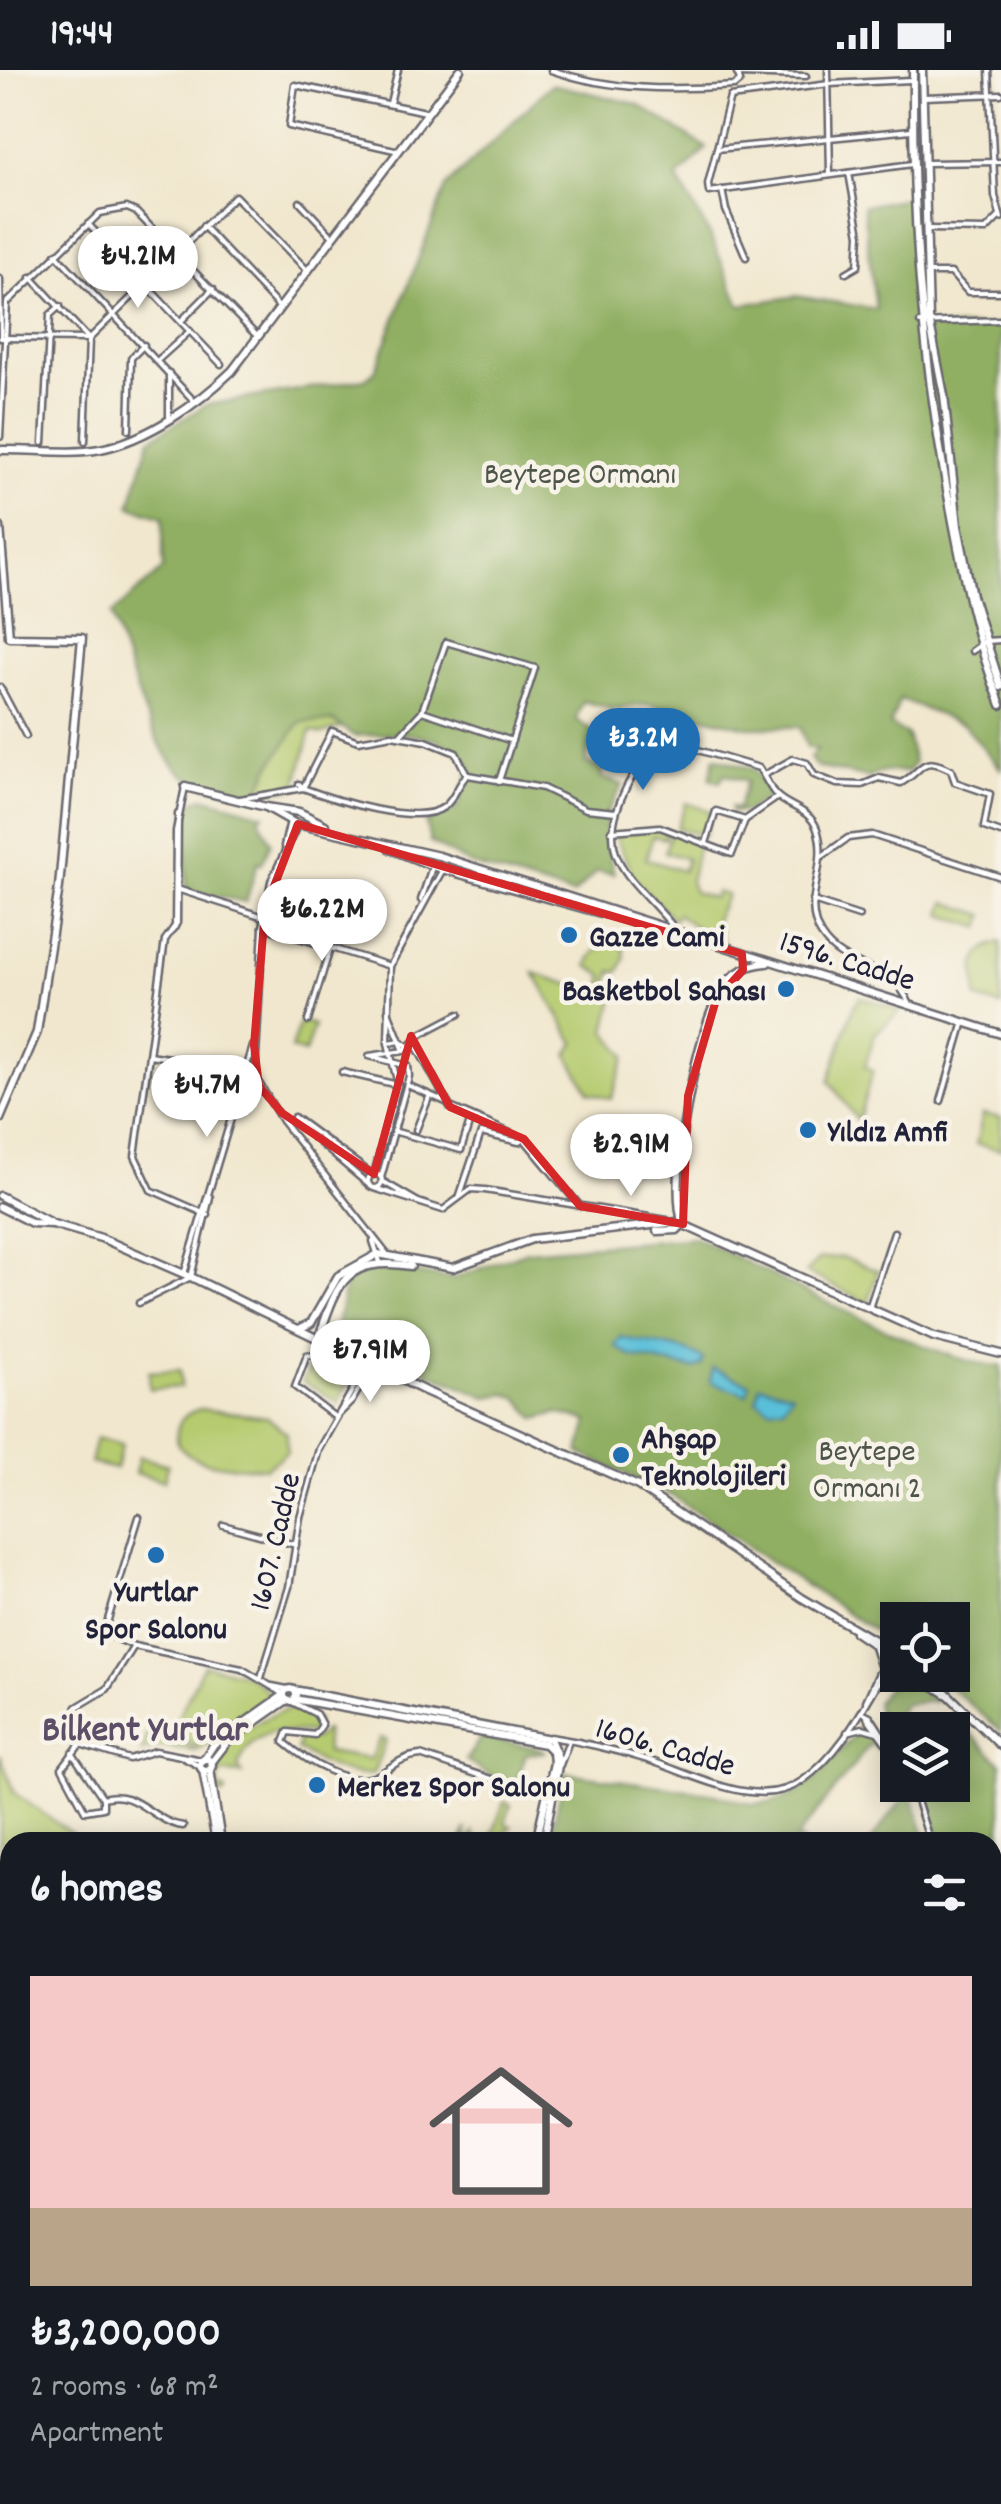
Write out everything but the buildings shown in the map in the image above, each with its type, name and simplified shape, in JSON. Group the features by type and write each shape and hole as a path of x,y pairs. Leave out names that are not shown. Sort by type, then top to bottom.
{"street":[{"path":"390,104 398,70"},
{"path":"0,450 100,449 122,444 195,402 232,371 460,70"},
{"path":"552,70 630,88 668,90 734,86 740,81 737,72 806,76"},
{"path":"828,70 830,175"},
{"path":"913,70 912,164 920,323 930,396 952,526 1001,705"},
{"path":"922,70 930,323 944,394 958,526 983,647 1001,687"},
{"path":"928,229 986,230 1000,217 992,162 989,70"},
{"path":"912,164 709,192 730,97 829,84 913,80"},
{"path":"399,150 287,122 298,84 426,112"},
{"path":"924,98 1001,94"},
{"path":"717,149 912,130"},
{"path":"926,163 1001,162"},
{"path":"846,273 858,266 862,250 849,172"},
{"path":"722,190 746,257"},
{"path":"3,337 88,339 235,196 308,270"},
{"path":"300,202 333,237"},
{"path":"0,437 6,303 100,212 127,208 176,250 257,336"},
{"path":"88,224 222,364"},
{"path":"203,226 278,306"},
{"path":"56,254 195,402"},
{"path":"930,274 951,273 968,292 1001,292"},
{"path":"32,277 88,339 86,441"},
{"path":"0,279 3,337"},
{"path":"181,322 213,289"},
{"path":"44,443 50,315 60,306"},
{"path":"920,323 1001,320"},
{"path":"158,360 190,331"},
{"path":"130,430 131,358 144,345"},
{"path":"169,373 169,417"},
{"path":"930,396 938,388 944,394"},
{"path":"0,527 9,637 82,638 59,887 37,1032 0,1120"},
{"path":"983,647 998,641"},
{"path":"399,736 422,711 446,642 535,668 499,781"},
{"path":"0,687 26,736"},
{"path":"422,711 512,741"},
{"path":"607,723 756,766 778,797 810,817 821,857 813,922 840,958 895,979 910,1005"},
{"path":"301,786 332,731 358,741 399,736 426,740 456,753 467,774"},
{"path":"674,744 642,764 616,812 611,831 614,854 621,867 676,932"},
{"path":"764,774 793,759 807,762 814,774 838,784 862,785 879,778 901,783 924,762 932,762 951,770 955,782 990,794 984,827 1001,833"},
{"path":"467,774 543,788 586,809 616,812"},
{"path":"240,799 301,786 348,804 419,816 444,807 467,774"},
{"path":"175,927 178,814 185,787 240,799 382,844"},
{"path":"611,831 660,826 732,854 744,820 778,797"},
{"path":"706,843 716,811 744,820"},
{"path":"178,814 180,890 175,927 164,940 136,1165 151,1190 205,1214"},
{"path":"238,1104 254,1073 264,917 295,818"},
{"path":"821,857 848,838 872,835 1001,877"},
{"name":"1596. Cadde","path":"382,844 438,856 1001,1031"},
{"name":"1596. Cadde","path":"382,844 442,870 676,932"},
{"path":"420,905 438,856"},
{"path":"371,1186 398,1085 388,1043 390,966 447,859"},
{"path":"180,890 264,917"},
{"path":"813,901 859,916"},
{"path":"263,927 390,966"},
{"path":"308,1021 330,949"},
{"path":"739,952 743,970"},
{"path":"315,1339 311,1323 322,1296 338,1276 383,1258 459,1271 536,1243 677,1230 688,1096 716,1000 728,981 743,970 773,963"},
{"path":"386,1006 401,1041 446,1102"},
{"path":"393,1056 459,1014"},
{"path":"941,1101 965,1020"},
{"path":"388,1043 401,1041"},
{"path":"139,1303 188,1276 254,1044"},
{"path":"371,1186 382,1179 407,1086 408,1066 369,1056 409,1047"},
{"path":"149,1055 247,1070 254,1073 268,1098"},
{"path":"223,1066 285,1111 383,1258"},
{"path":"342,1072 398,1085"},
{"path":"407,1086 446,1102 470,1118 524,1139 580,1206"},
{"path":"416,1130 430,1095"},
{"path":"285,1111 371,1186 443,1210 460,1195 481,1133 514,1141 524,1139"},
{"path":"394,1131 461,1150 470,1118"},
{"path":"291,1120 422,1204"},
{"path":"460,1195 486,1190 680,1223 934,1337 1001,1354"},
{"path":"0,1196 53,1224 101,1238 188,1276 392,1376 643,1489 880,1646"},
{"path":"0,1207 32,1223 53,1224"},
{"path":"869,1309 894,1232"},
{"path":"315,1339 341,1282 383,1258"},
{"path":"296,1330 311,1323"},
{"path":"324,1357 308,1354 295,1387 335,1417"},
{"name":"1607. Cadde","path":"335,1417 362,1384 369,1364"},
{"name":"1607. Cadde","path":"261,1678 289,1587 311,1474 335,1417 369,1364"},
{"path":"362,1384 392,1376"},
{"path":"139,1517 104,1633 134,1646 219,1662 261,1678 319,1717 321,1729 315,1736 288,1732 284,1742 310,1761 350,1777 373,1777 402,1758 420,1754 518,1788"},
{"path":"223,1524 296,1545"},
{"path":"846,1625 880,1649"},
{"path":"134,1646 107,1688 73,1713 70,1728 80,1744 129,1759 156,1750 205,1765"},
{"path":"866,1700 880,1668 874,1647"},
{"path":"866,1700 880,1680"},
{"path":"944,1692 952,1697"},
{"path":"947,1692 1001,1746"},
{"path":"288,1695 545,1744 553,1752 554,1763 542,1832"},
{"path":"216,1832 205,1765 214,1744 288,1695 546,1736 558,1747 558,1770"},
{"name":"1606. Cadde","path":"546,1736 647,1760 739,1790 762,1791 798,1784 848,1732 863,1713 866,1700"},
{"path":"863,1713 880,1734"},
{"path":"863,1713 880,1734"},
{"path":"848,1732 864,1728 878,1732"},
{"path":"542,1832 569,1740"},
{"path":"72,1753 103,1798 103,1808 88,1813 62,1768 72,1753 80,1744"},
{"path":"103,1798 122,1796 138,1802 164,1821 183,1826"},
{"path":"917,1802 927,1832"},
{"path":"77,1810 83,1807"}],"highlighted area":[{"path":"298,824 742,954 743,970 716,1000 688,1096 683,1224 580,1206 524,1139 450,1107 411,1036 374,1174 282,1113 259,1086 254,1045 265,910"}],"green space":[{"name":"Beytepe Ormanı","path":"552,84 637,104 707,148 677,178 710,235 740,305 797,296 876,309 863,206 912,197 918,328 1001,326 1001,769 964,725 900,699 890,725 907,735 914,763 908,772 883,771 869,778 816,767 810,758 817,749 807,747 800,727 747,727 648,704 612,709 583,701 576,719 594,733 585,762 604,770 601,777 623,785 607,813 605,836 614,874 597,871 573,895 469,864 430,842 426,823 457,807 471,767 460,755 433,739 402,734 354,736 334,721 300,722 258,792 209,787 184,775 171,762 150,724 111,615 163,569 163,517 130,506 150,439 206,405 365,379 375,371 446,187"},
{"path":"334,721 342,727 322,734 311,731 295,789 258,792 299,722"},
{"path":"715,757 754,769 768,790 767,798 746,812 732,812 731,807 738,809 747,781 724,774 720,782 710,779"},
{"path":"203,797 264,814 259,818 271,842 262,863 258,862 246,902 186,890 186,815 192,803"},
{"path":"686,803 711,811 705,836 677,828"},
{"path":"668,831 665,839 653,836 646,859 683,871 687,859 665,852 671,832 699,841 690,882 694,892 714,898 716,892 727,895 715,920 723,942 677,914 674,920 634,878 615,835"},
{"path":"946,902 985,915 981,928 942,915"},
{"path":"622,937 625,958 619,972 612,971 606,988 602,982 604,975 588,966 601,947"},
{"path":"1001,942 1001,1006 977,999 975,972 983,951"},
{"path":"534,973 614,998 606,1031 626,1056 611,1099 589,1092 568,1055 575,1043"},
{"path":"860,997 901,1010 875,1034 865,1066 873,1071 858,1121 829,1081"},
{"path":"300,1021 314,1025 305,1053 291,1049"},
{"path":"983,1114 1001,1118 1001,1150 976,1144"},
{"name":"Beytepe Ormanı 2","path":"695,1237 897,1334 975,1362 1001,1365 1001,1731 956,1692 970,1692 970,1602 880,1602 880,1635 669,1494 579,1453 588,1421 557,1413 536,1419 518,1398 507,1394 487,1397 339,1335 336,1328 345,1285 357,1275 380,1268 453,1279 527,1251"},
{"path":"842,1257 878,1271 868,1303 806,1272 819,1259"},
{"path":"317,1356 352,1377 338,1402 302,1381"},
{"path":"180,1370 181,1387 150,1389 149,1372"},
{"path":"200,1409 267,1417 287,1433 287,1452 266,1468 226,1466 197,1459 178,1443 177,1431 185,1416"},
{"path":"96,1438 122,1445 116,1469 90,1463"},
{"path":"139,1457 168,1465 164,1481 135,1473"},
{"path":"204,1664 250,1676 270,1694 201,1749 171,1732"},
{"path":"884,1692 923,1692 936,1701 905,1704 898,1712 880,1712 880,1718 876,1703"},
{"path":"298,1709 317,1721 315,1732 260,1738 244,1754 238,1767 242,1774 220,1773 218,1787 226,1791 224,1795 216,1792 216,1764 231,1742 277,1713"},
{"path":"151,1726 198,1751 159,1747 141,1753"},
{"path":"325,1731 326,1752 370,1759 380,1738 386,1740 373,1774 343,1772 324,1764 297,1749 300,1740 290,1736 315,1739"},
{"path":"859,1731 880,1742 880,1751 871,1743 802,1832 551,1832 565,1773 710,1793 752,1804 795,1794 815,1779"},
{"path":"970,1732 1001,1763 1001,1832 936,1832 928,1802 970,1802"},
{"path":"481,1737 545,1752 526,1754 516,1785 485,1773 466,1760"},
{"path":"0,1754 14,1793 70,1832 0,1832"},
{"path":"504,1802 511,1805 505,1823 512,1827 505,1832 493,1832"},
{"path":"901,1802 914,1802 924,1832 878,1832"}],"water":[{"path":"621,1337 685,1351 703,1359 702,1365 694,1369 630,1356 615,1346"},
{"path":"713,1368 750,1384 747,1394 710,1382"},
{"path":"760,1385 792,1393 783,1406 770,1408 756,1400"}],"place":[{"name":"Gazze Cami","path":"569,935"},
{"name":"Basketbol Sahası","path":"786,989"},
{"name":"Yıldız Amfi","path":"808,1130"},
{"name":"Ahşap Teknolojileri","path":"621,1455"},
{"name":"Yurtlar Spor Salonu","path":"156,1555"},
{"name":"Merkez Spor Salonu","path":"317,1785"}],"district":[{"name":"Bilkent Yurtlar","path":"145,1727"}]}
